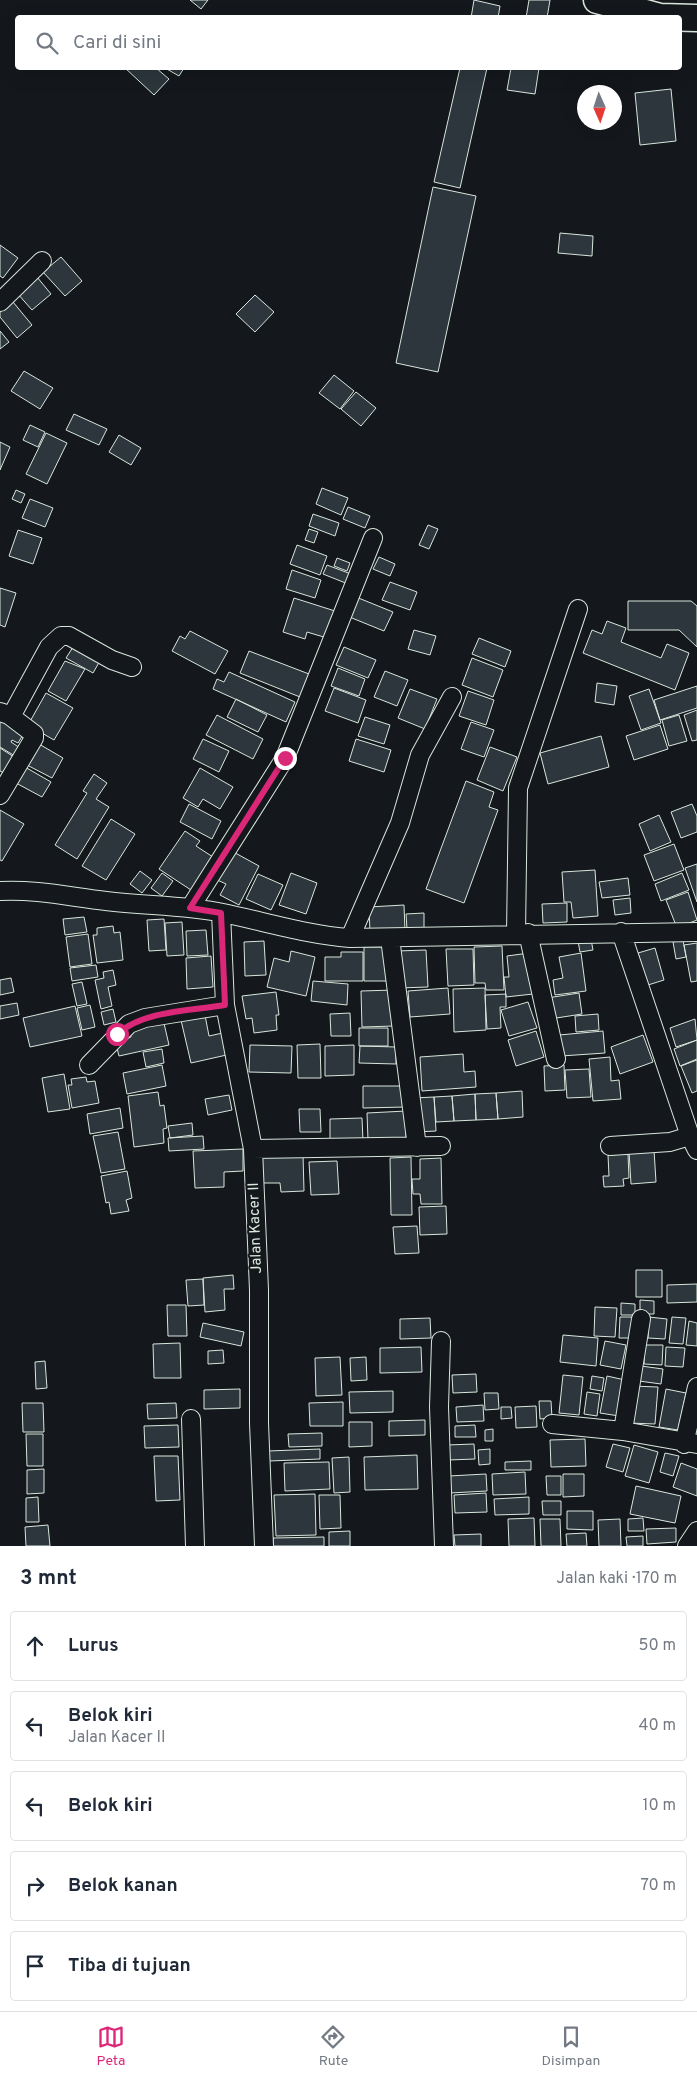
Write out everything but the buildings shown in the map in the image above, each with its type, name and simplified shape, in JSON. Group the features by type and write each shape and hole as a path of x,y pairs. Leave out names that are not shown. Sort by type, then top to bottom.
{"highway":[{"path":"597,0 653,15"},
{"path":"682,18 697,18"}],"street":[{"path":"0,302 42,262"},
{"path":"190,908 285,758 372,538"},
{"path":"556,1059 522,934 518,788 578,609"},
{"path":"4,713 17,709 49,647 61,636 69,636 112,660 132,667"},
{"path":"350,938 400,823 420,755 452,697"},
{"path":"0,795 34,738 34,734 4,713"},
{"path":"0,891 17,890 108,902 190,908 326,936 350,938 697,932"},
{"name":"Jalan Kacer II","path":"221,913 225,1005 253,1149 259,1290 259,1423 264,1546"},
{"path":"610,1146 670,1142 694,1143 621,932"},
{"path":"390,938 416,1147"},
{"path":"89,1065 129,1024 145,1018 225,1005"},
{"path":"253,1149 441,1146"},
{"path":"623,1431 640,1319"},
{"path":"441,1341 439,1417 444,1546"},
{"path":"552,1424 623,1431 690,1444 697,1387"},
{"path":"191,1419 195,1546"},
{"path":"687,1546 697,1531"}],"route":[{"path":"117,1034 129,1024 145,1018 225,1005 221,913 190,908 285,758"}]}
